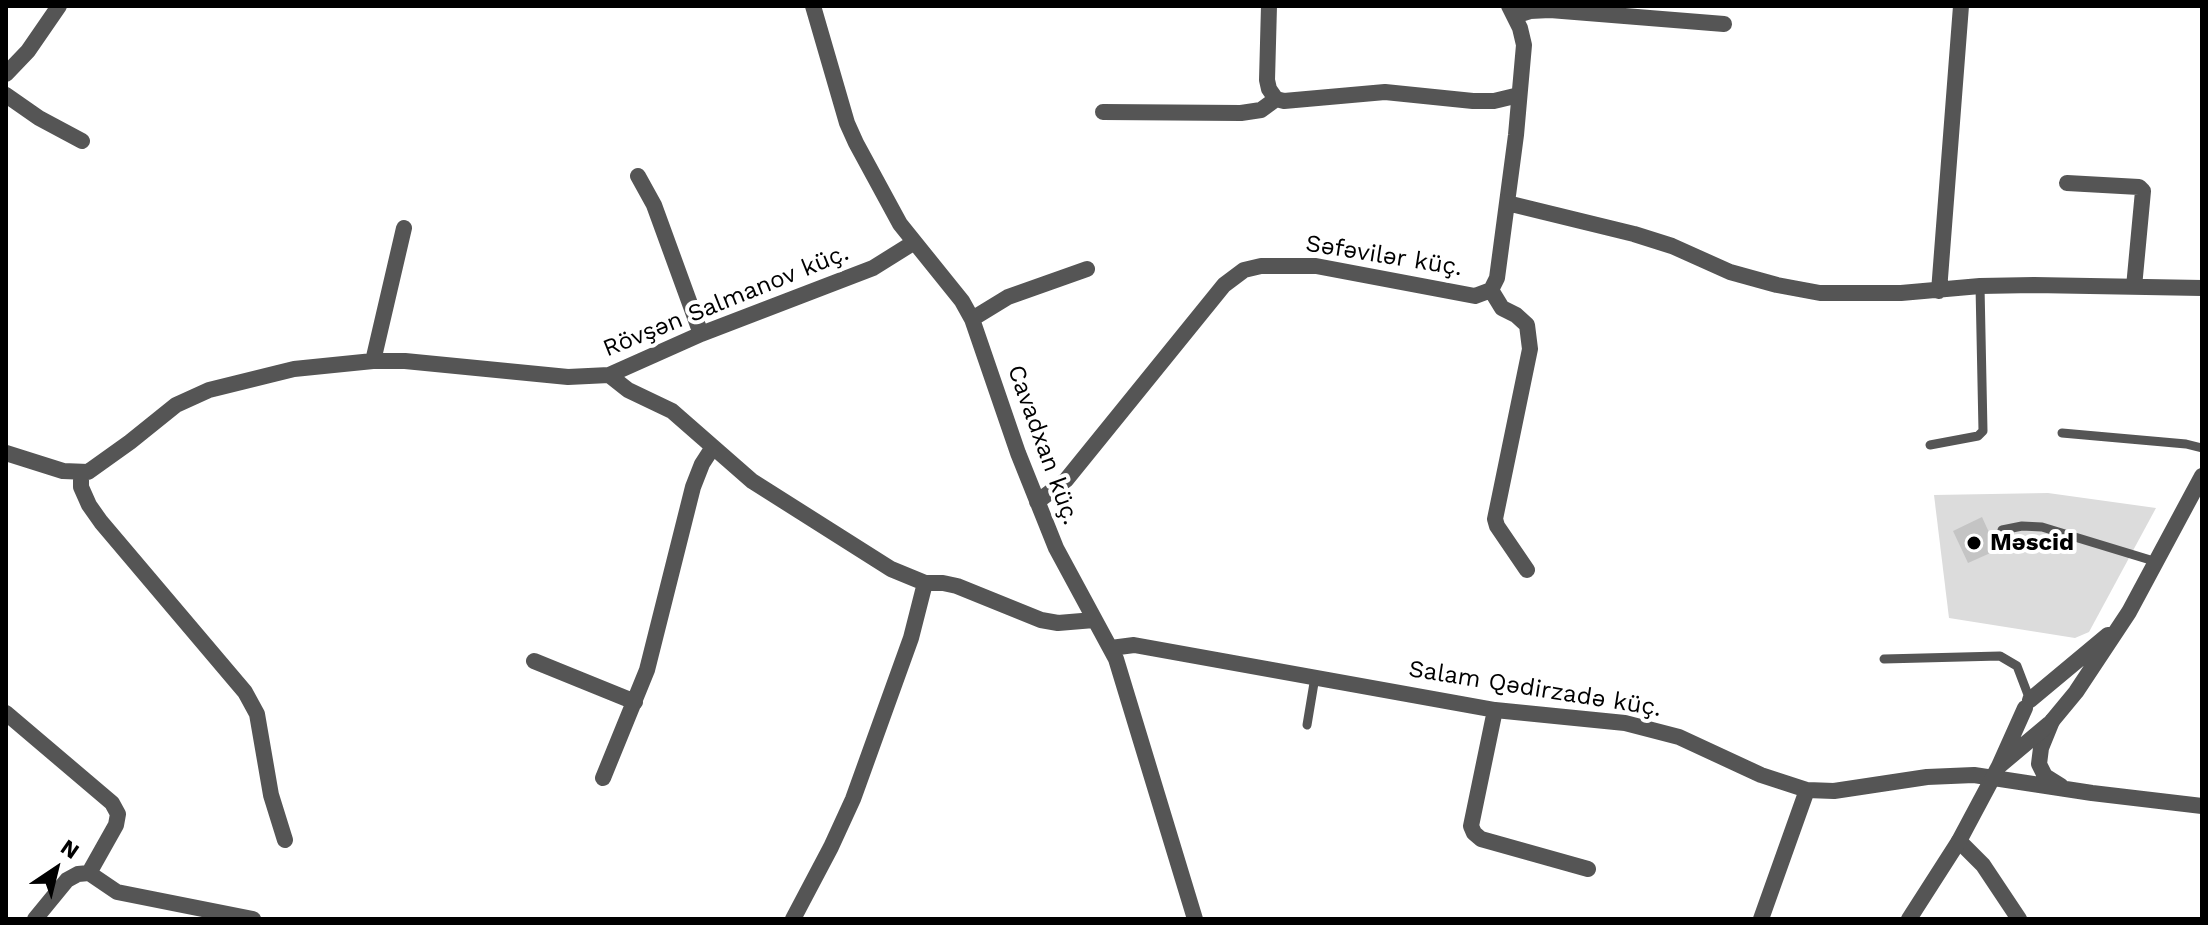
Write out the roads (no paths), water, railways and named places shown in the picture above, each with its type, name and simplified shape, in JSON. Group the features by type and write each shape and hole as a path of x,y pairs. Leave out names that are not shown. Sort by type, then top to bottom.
{"street":[{"path":"6,74 28,51 59,6"},
{"name":"Cavadxan küç.","path":"813,6 847,123 900,224 962,301 972,319 1037,502 1070,579 1111,648 1195,919"},
{"path":"1269,6 1267,80 1276,99 1284,101 1385,92 1494,101 1519,95"},
{"path":"1939,291 1961,6"},
{"path":"1512,11 1550,10 1724,24"},
{"name":"Səfəvilər küç.","path":"1037,502 1066,480 1224,285 1244,270 1261,266 1316,266 1475,296 1491,290 1497,278 1524,45 1512,11"},
{"path":"6,95 39,118 82,141"},
{"path":"1103,112 1241,113 1261,110 1276,99"},
{"path":"638,176 654,205 701,334"},
{"path":"2067,183 2139,187 2143,191 2134,287"},
{"path":"1507,203 1634,234 1672,246 1730,272 1820,293 1858,295 1980,286 2202,288"},
{"path":"373,361 404,228"},
{"name":"Rövşən Salmanov küç.","path":"81,472 97,467 176,405 209,390 294,369 405,361 568,377 609,375 701,334 873,268 913,243"},
{"path":"972,319 1008,297 1087,269"},
{"path":"1491,290 1502,308 1527,325 1530,349 1495,519 1527,570"},
{"path":"609,375 628,390 672,411 752,481 891,569 925,583 957,586 1041,620 1058,623 1094,620"},
{"path":"603,778 647,670 693,487 713,447"},
{"path":"6,453 63,471 81,472 81,487 95,514 245,692 257,714 271,795 285,840"},
{"path":"1995,772 2050,722 2076,692 2157,562 2202,476"},
{"path":"793,919 853,799 911,638 925,583"},
{"path":"1909,919 1959,841 2027,704 2118,626"},
{"name":"Salam Qədirzadə küç.","path":"1111,648 1134,645 1495,710 1588,718 1652,729 1701,746 1761,775 1807,790 1834,791 1927,777 1995,772 2070,790 2202,806"},
{"path":"534,661 635,702"},
{"path":"2027,704 2039,697 2051,703 2054,711 2038,757 2039,764 2049,780 2070,790"},
{"path":"2027,704 2025,717 2031,725 2040,727 2050,722"},
{"path":"1495,710 1471,826 1474,833 1481,839 1588,869"},
{"path":"6,713 112,803 118,814 116,825 89,873"},
{"path":"1761,919 1807,790"},
{"path":"1959,841 1983,865 2019,919"},
{"path":"35,919 67,880 89,873 117,892 253,919"}],"lane":[{"path":"1930,445 1978,436 1983,431 1980,286"},
{"path":"2062,433 2202,448"},
{"path":"2002,530 2022,526 2042,527 2157,562"},
{"path":"1884,659 2009,658 2017,666 2027,704"},
{"path":"1307,725 1315,677"}],"place":[{"name":"Məscid","path":"1974,543"}]}
